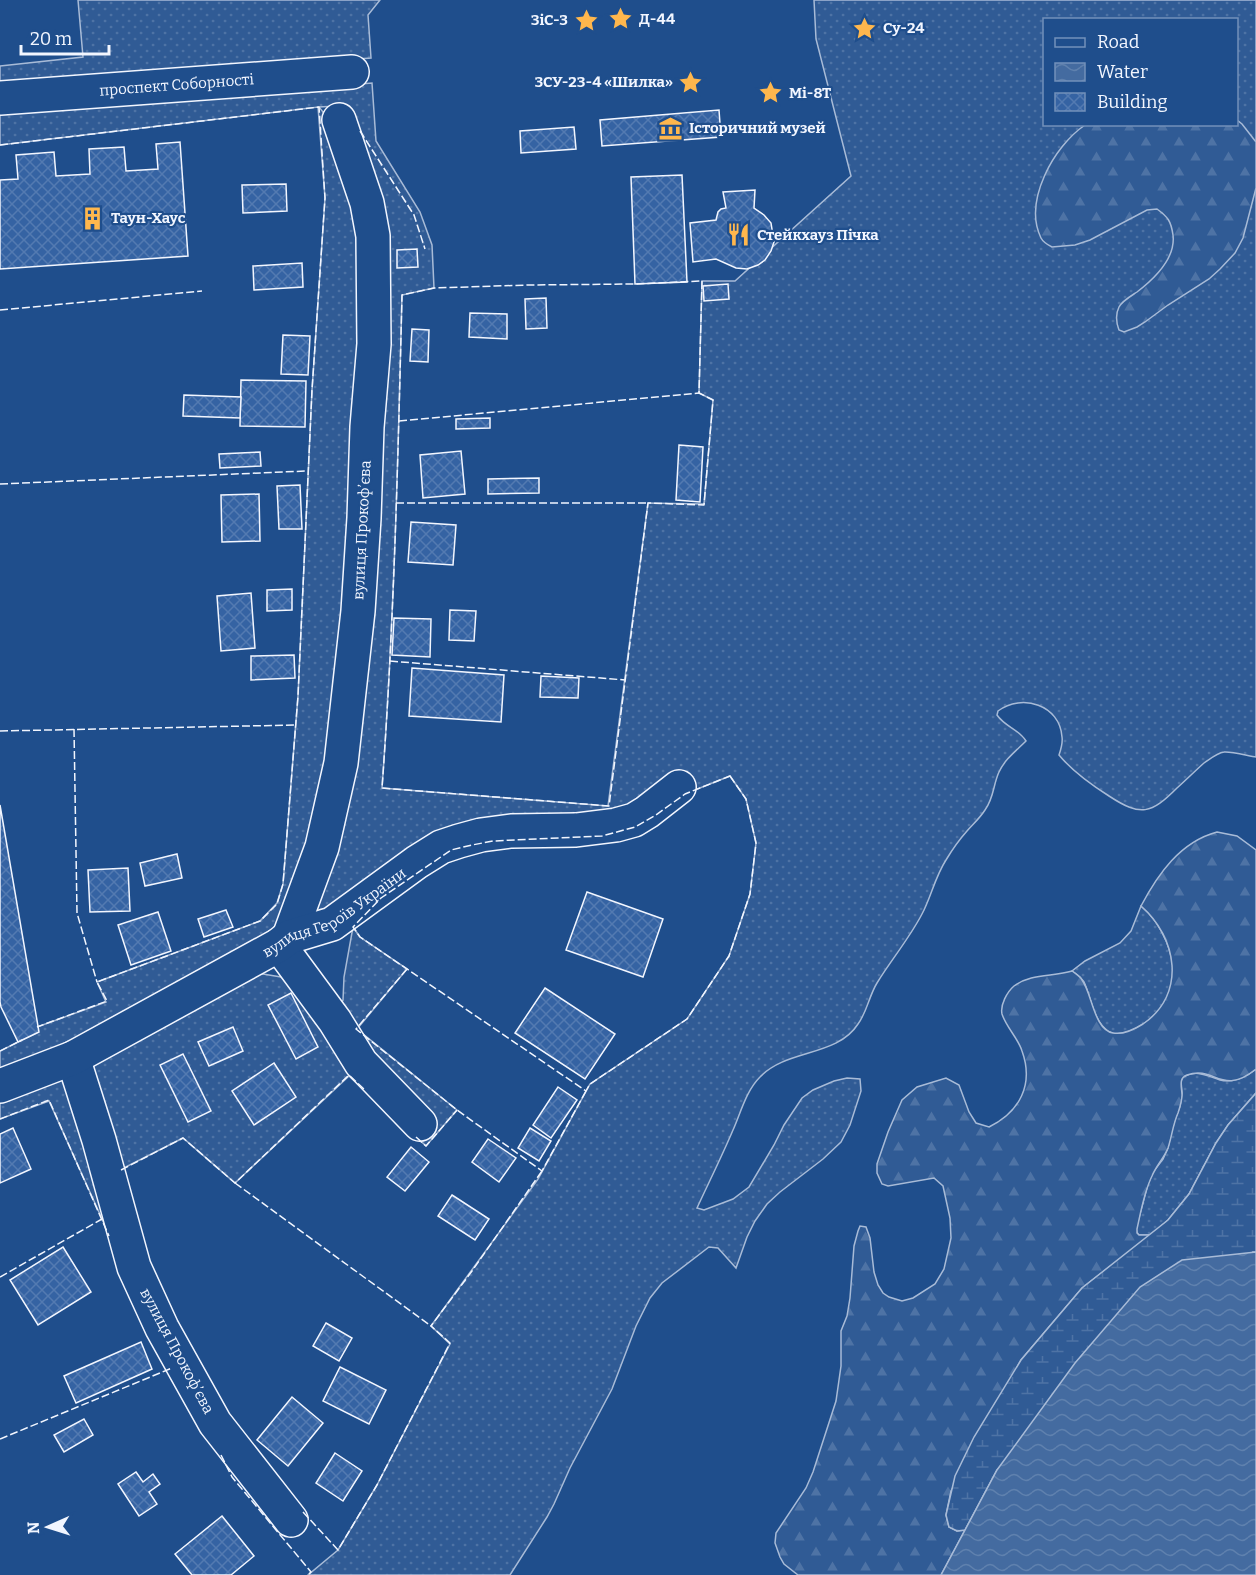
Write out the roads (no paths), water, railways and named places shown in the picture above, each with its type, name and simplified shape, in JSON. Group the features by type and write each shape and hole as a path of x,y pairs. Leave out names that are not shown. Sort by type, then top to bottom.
{"street":[{"name":"проспект Соборності","path":"0,98 352,72"},
{"name":"вулиця Прокофʼєва","path":"284,941 322,847 341,763 358,611 367,427 374,344 373,236 367,203 339,120"},
{"name":"вулиця Героїв України","path":"0,1086 73,1058 284,941 332,924 417,862 441,848 481,835 511,831 576,830 616,825 634,820 680,786"},
{"path":"284,941 361,1063 420,1124"},
{"name":"вулиця Прокофʼєва","path":"73,1058 99,1140 134,1267 162,1328 215,1423 291,1520"}],"water":[{"path":"1256,1252 1256,1575 941,1575 997,1470 1075,1363 1140,1287 1182,1260"}],"place":[{"name":"Д-44","path":"621,19"},
{"name":"ЗіС-3","path":"586,20"},
{"name":"Су-24","path":"865,28"},
{"name":"ЗСУ-23-4 «Шилка»","path":"691,82"},
{"name":"Мі-8Т","path":"771,93"},
{"name":"Історичний музей","path":"671,128"},
{"name":"Таун-Хаус","path":"93,218"},
{"name":"Стейкхауз Пічка","path":"739,235"}]}
